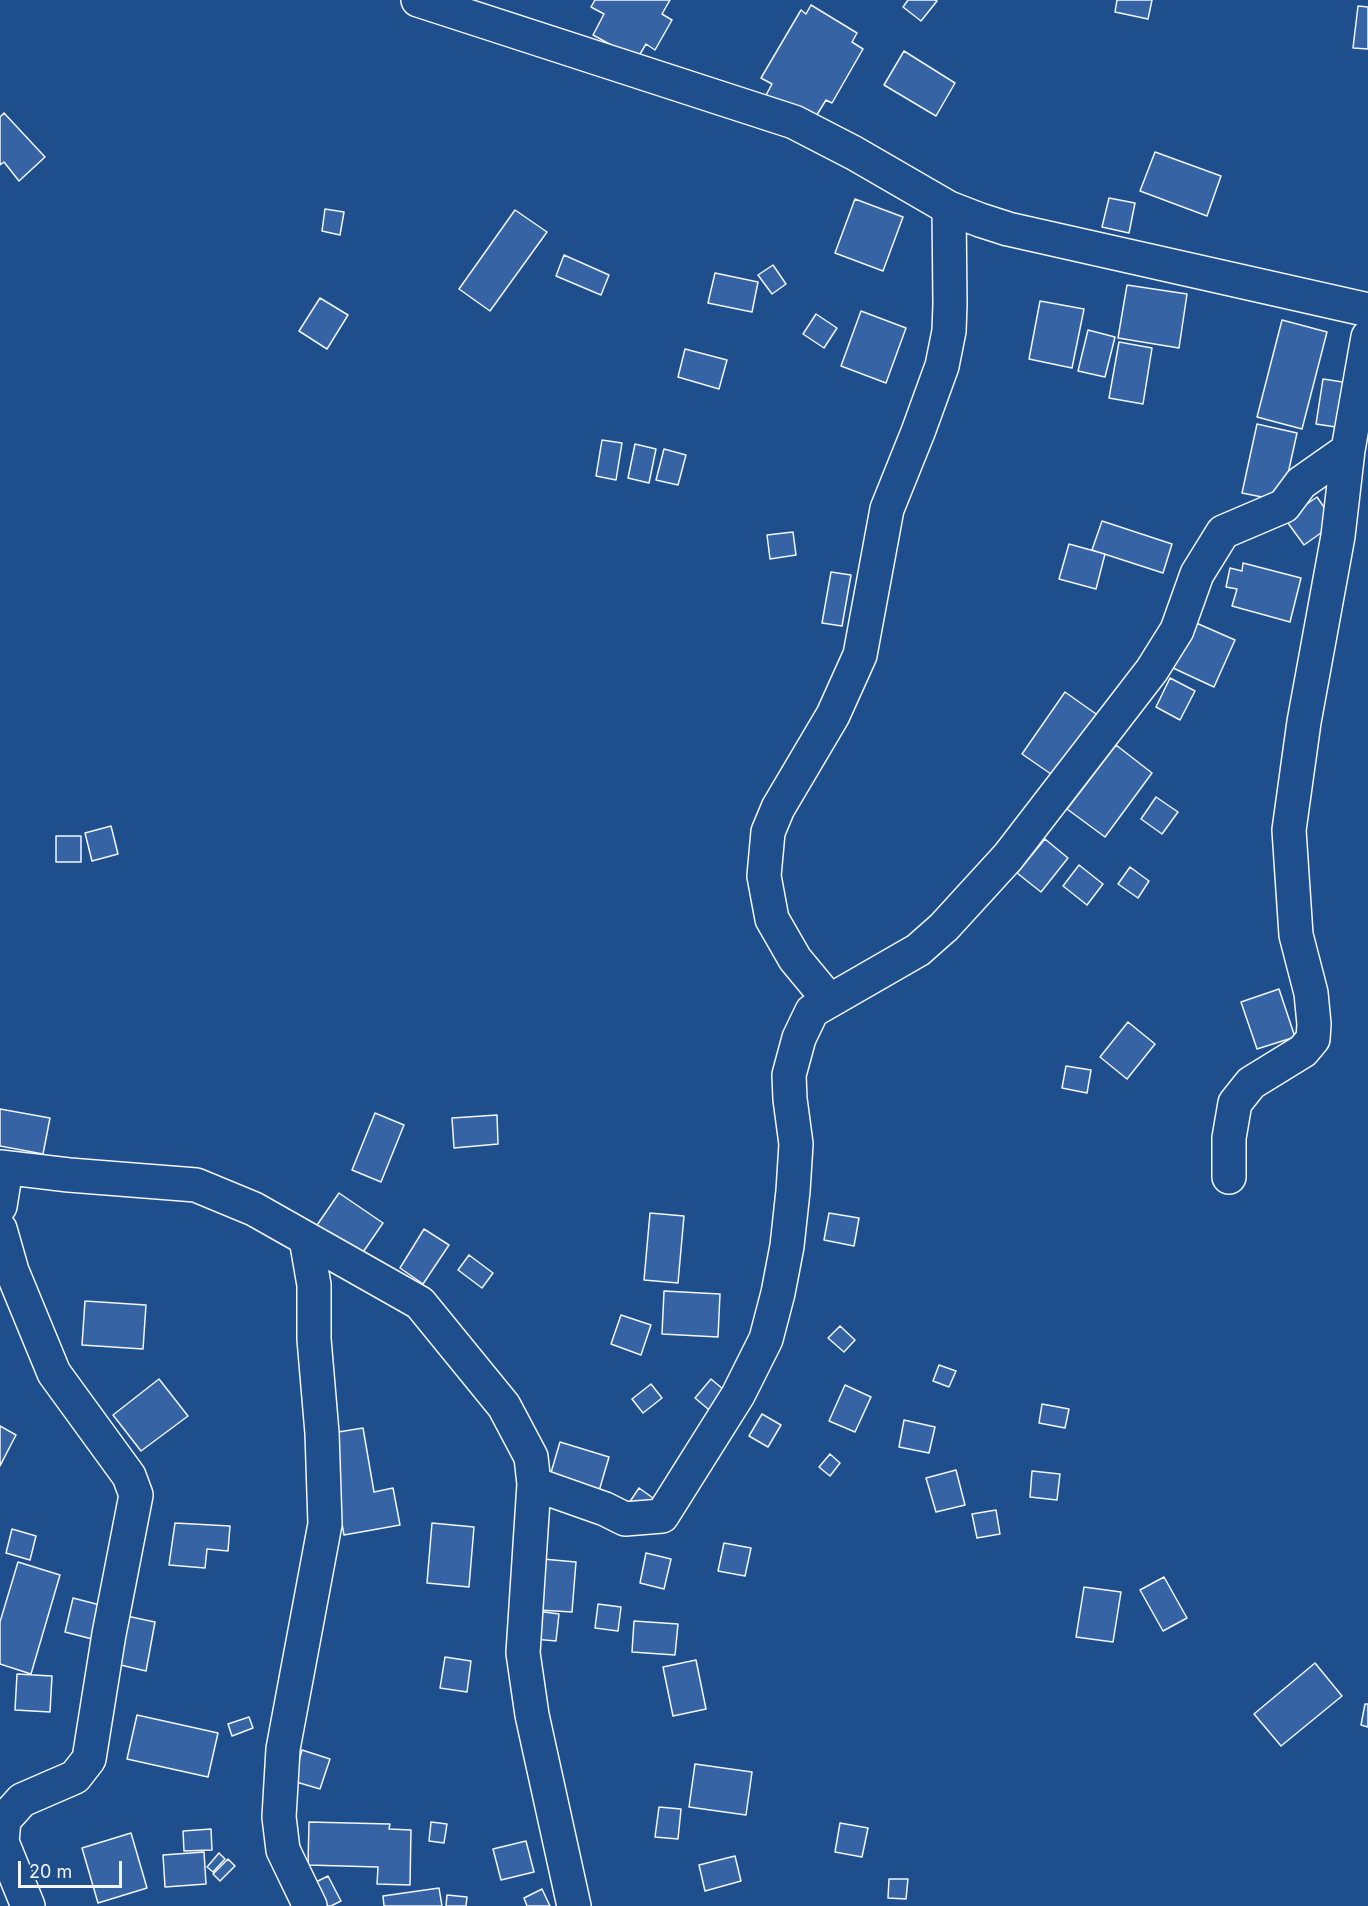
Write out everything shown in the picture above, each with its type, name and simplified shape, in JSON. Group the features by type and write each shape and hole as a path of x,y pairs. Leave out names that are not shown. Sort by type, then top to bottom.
{"street":[{"path":"418,0 794,122 854,153 949,208 1008,229 1368,310"},
{"path":"829,1000 795,959 772,919 764,876 768,832 778,808 833,715 860,655 887,509 942,366 949,331 949,208"},
{"path":"1229,1177 1229,1138 1235,1104 1251,1083 1303,1052 1312,1039 1314,1024 1311,993 1296,935 1289,830 1304,722 1338,536 1348,450 1368,337"},
{"path":"534,1484 605,1509 624,1519 663,1516 738,1395 766,1339 785,1258 793,1191 796,1144 789,1075 799,1038 812,1011 918,950 944,927 1008,857 1152,670 1177,630 1197,574 1223,532 1284,506 1301,483 1348,450"},
{"path":"0,1206 3,1168 196,1185 254,1209 420,1303 504,1406 531,1457 534,1484 523,1653 532,1715 574,1906"},
{"path":"0,1229 12,1271 54,1373 129,1476 136,1495 109,1634 89,1759 75,1777 22,1800 4,1820 2,1842 28,1906"},
{"path":"306,1239 314,1286 314,1339 322,1433 325,1524 284,1738 279,1817 283,1850 310,1906"}],"building":[{"path":"595,0 670,0 662,14 672,20 655,50 646,44 637,59 593,35 604,14 591,7"},
{"path":"908,0 937,1 921,21 903,7"},
{"path":"1117,0 1152,0 1148,19 1115,12"},
{"path":"811,5 857,33 852,42 863,49 832,103 826,100 812,123 766,95 772,84 761,78 801,10 806,14"},
{"path":"1358,6 1368,7 1368,49 1353,48"},
{"path":"904,51 955,83 936,116 884,85"},
{"path":"4,113 45,157 19,181 4,162 0,165 0,117"},
{"path":"1155,152 1221,176 1207,216 1140,191"},
{"path":"1109,198 1135,203 1129,233 1102,227"},
{"path":"855,199 903,217 883,271 835,253"},
{"path":"325,209 344,212 340,235 322,231"},
{"path":"515,210 547,232 490,311 459,289"},
{"path":"564,255 609,275 601,295 556,276"},
{"path":"773,265 786,284 772,294 758,275"},
{"path":"715,273 758,282 752,312 708,303"},
{"path":"1127,285 1187,294 1179,348 1118,338"},
{"path":"320,298 348,315 327,349 299,331"},
{"path":"1040,301 1084,309 1072,368 1029,359"},
{"path":"861,311 906,328 886,383 841,366"},
{"path":"816,314 837,328 824,348 803,334"},
{"path":"1282,320 1327,332 1302,429 1257,417"},
{"path":"1088,330 1115,337 1105,377 1078,371"},
{"path":"1119,342 1152,348 1143,404 1109,398"},
{"path":"685,349 727,360 719,389 678,377"},
{"path":"1323,379 1356,384 1349,429 1316,424"},
{"path":"1257,424 1297,433 1282,501 1242,493"},
{"path":"602,440 622,443 616,480 596,476"},
{"path":"635,444 656,449 649,483 628,478"},
{"path":"664,449 686,455 678,485 656,480"},
{"path":"1317,497 1335,523 1304,545 1285,519"},
{"path":"1102,521 1172,544 1163,573 1092,550"},
{"path":"793,532 796,555 770,559 767,535"},
{"path":"1069,544 1105,554 1096,589 1059,579"},
{"path":"1243,563 1301,578 1290,622 1232,606 1237,589 1226,587 1230,568 1242,571"},
{"path":"831,572 851,575 842,626 822,623"},
{"path":"1194,622 1235,640 1214,687 1173,668"},
{"path":"1170,678 1195,691 1180,720 1156,707"},
{"path":"1065,692 1106,721 1064,783 1022,754"},
{"path":"1116,745 1152,773 1105,837 1067,809"},
{"path":"1156,797 1178,812 1162,834 1141,819"},
{"path":"111,826 118,854 92,861 85,833"},
{"path":"56,836 81,836 81,862 56,862"},
{"path":"1045,839 1068,858 1041,892 1017,873"},
{"path":"1079,865 1103,884 1087,905 1063,886"},
{"path":"1130,867 1149,881 1138,898 1118,884"},
{"path":"1279,989 1295,1037 1257,1049 1241,1002"},
{"path":"1128,1022 1155,1044 1127,1079 1100,1057"},
{"path":"1066,1066 1091,1070 1087,1093 1062,1088"},
{"path":"0,1109 50,1118 43,1154 0,1146"},
{"path":"375,1113 404,1125 381,1182 352,1170"},
{"path":"497,1115 498,1144 454,1148 452,1118"},
{"path":"339,1193 383,1223 359,1258 315,1228"},
{"path":"650,1213 684,1216 678,1283 644,1280"},
{"path":"829,1213 859,1218 854,1246 824,1240"},
{"path":"424,1229 449,1245 423,1284 400,1268"},
{"path":"469,1255 493,1273 482,1288 458,1270"},
{"path":"664,1291 720,1294 718,1337 662,1334"},
{"path":"85,1301 146,1305 143,1349 82,1345"},
{"path":"621,1315 651,1325 641,1355 611,1344"},
{"path":"840,1326 855,1340 844,1352 828,1338"},
{"path":"939,1365 956,1371 949,1387 933,1381"},
{"path":"159,1379 188,1416 141,1451 113,1415"},
{"path":"711,1379 730,1395 714,1414 695,1398"},
{"path":"651,1384 662,1398 643,1413 632,1399"},
{"path":"845,1385 871,1397 855,1432 829,1421"},
{"path":"1042,1404 1069,1409 1065,1428 1039,1423"},
{"path":"762,1414 781,1425 768,1447 749,1436"},
{"path":"904,1420 935,1427 929,1453 899,1447"},
{"path":"0,1426 16,1435 0,1466"},
{"path":"363,1428 374,1492 393,1488 400,1525 344,1535 326,1434"},
{"path":"560,1442 609,1457 599,1491 550,1476"},
{"path":"830,1454 840,1463 830,1476 819,1467"},
{"path":"956,1470 965,1505 936,1512 926,1478"},
{"path":"1032,1471 1060,1474 1057,1500 1030,1497"},
{"path":"639,1488 653,1498 643,1513 629,1503"},
{"path":"996,1510 1000,1534 977,1538 972,1514"},
{"path":"175,1523 230,1526 228,1551 207,1549 205,1568 169,1565"},
{"path":"432,1523 474,1527 469,1587 427,1583"},
{"path":"12,1529 36,1536 30,1560 6,1553"},
{"path":"724,1543 751,1548 745,1576 718,1571"},
{"path":"646,1553 671,1559 664,1589 640,1583"},
{"path":"543,1559 576,1562 572,1612 539,1610"},
{"path":"18,1562 60,1575 31,1674 0,1664 0,1622"},
{"path":"1164,1577 1187,1618 1163,1631 1140,1590"},
{"path":"1084,1587 1121,1592 1113,1642 1076,1637"},
{"path":"73,1598 100,1605 92,1639 65,1632"},
{"path":"598,1604 621,1607 618,1631 595,1628"},
{"path":"537,1611 559,1614 556,1641 534,1639"},
{"path":"122,1615 155,1622 146,1671 112,1663"},
{"path":"634,1621 678,1624 675,1655 632,1652"},
{"path":"445,1657 471,1661 467,1692 440,1688"},
{"path":"696,1660 706,1709 673,1716 663,1667"},
{"path":"1315,1663 1342,1696 1281,1746 1254,1714"},
{"path":"17,1674 52,1676 50,1712 15,1710"},
{"path":"1365,1704 1368,1704 1368,1727 1361,1725"},
{"path":"137,1715 218,1733 208,1777 127,1759"},
{"path":"249,1717 253,1728 232,1736 228,1724"},
{"path":"302,1750 330,1759 320,1789 293,1781"},
{"path":"695,1764 752,1772 746,1815 689,1807"},
{"path":"659,1807 681,1809 678,1839 655,1837"},
{"path":"309,1822 390,1824 389,1829 411,1830 410,1885 377,1884 378,1867 308,1865"},
{"path":"431,1822 447,1824 444,1843 429,1841"},
{"path":"840,1823 868,1828 862,1857 835,1852"},
{"path":"211,1829 212,1850 184,1851 183,1831"},
{"path":"131,1833 147,1888 98,1903 82,1848"},
{"path":"526,1841 534,1872 501,1880 493,1849"},
{"path":"204,1852 206,1884 165,1887 163,1855"},
{"path":"219,1853 225,1859 213,1872 207,1867"},
{"path":"735,1856 741,1881 705,1891 699,1865"},
{"path":"228,1859 235,1866 220,1881 213,1874"},
{"path":"328,1876 341,1901 331,1906 320,1906 310,1885"},
{"path":"889,1879 908,1879 906,1899 888,1898"},
{"path":"439,1888 442,1906 384,1906 383,1896"},
{"path":"542,1889 550,1906 527,1906 524,1898"},
{"path":"447,1895 467,1897 466,1906 446,1906"}]}
